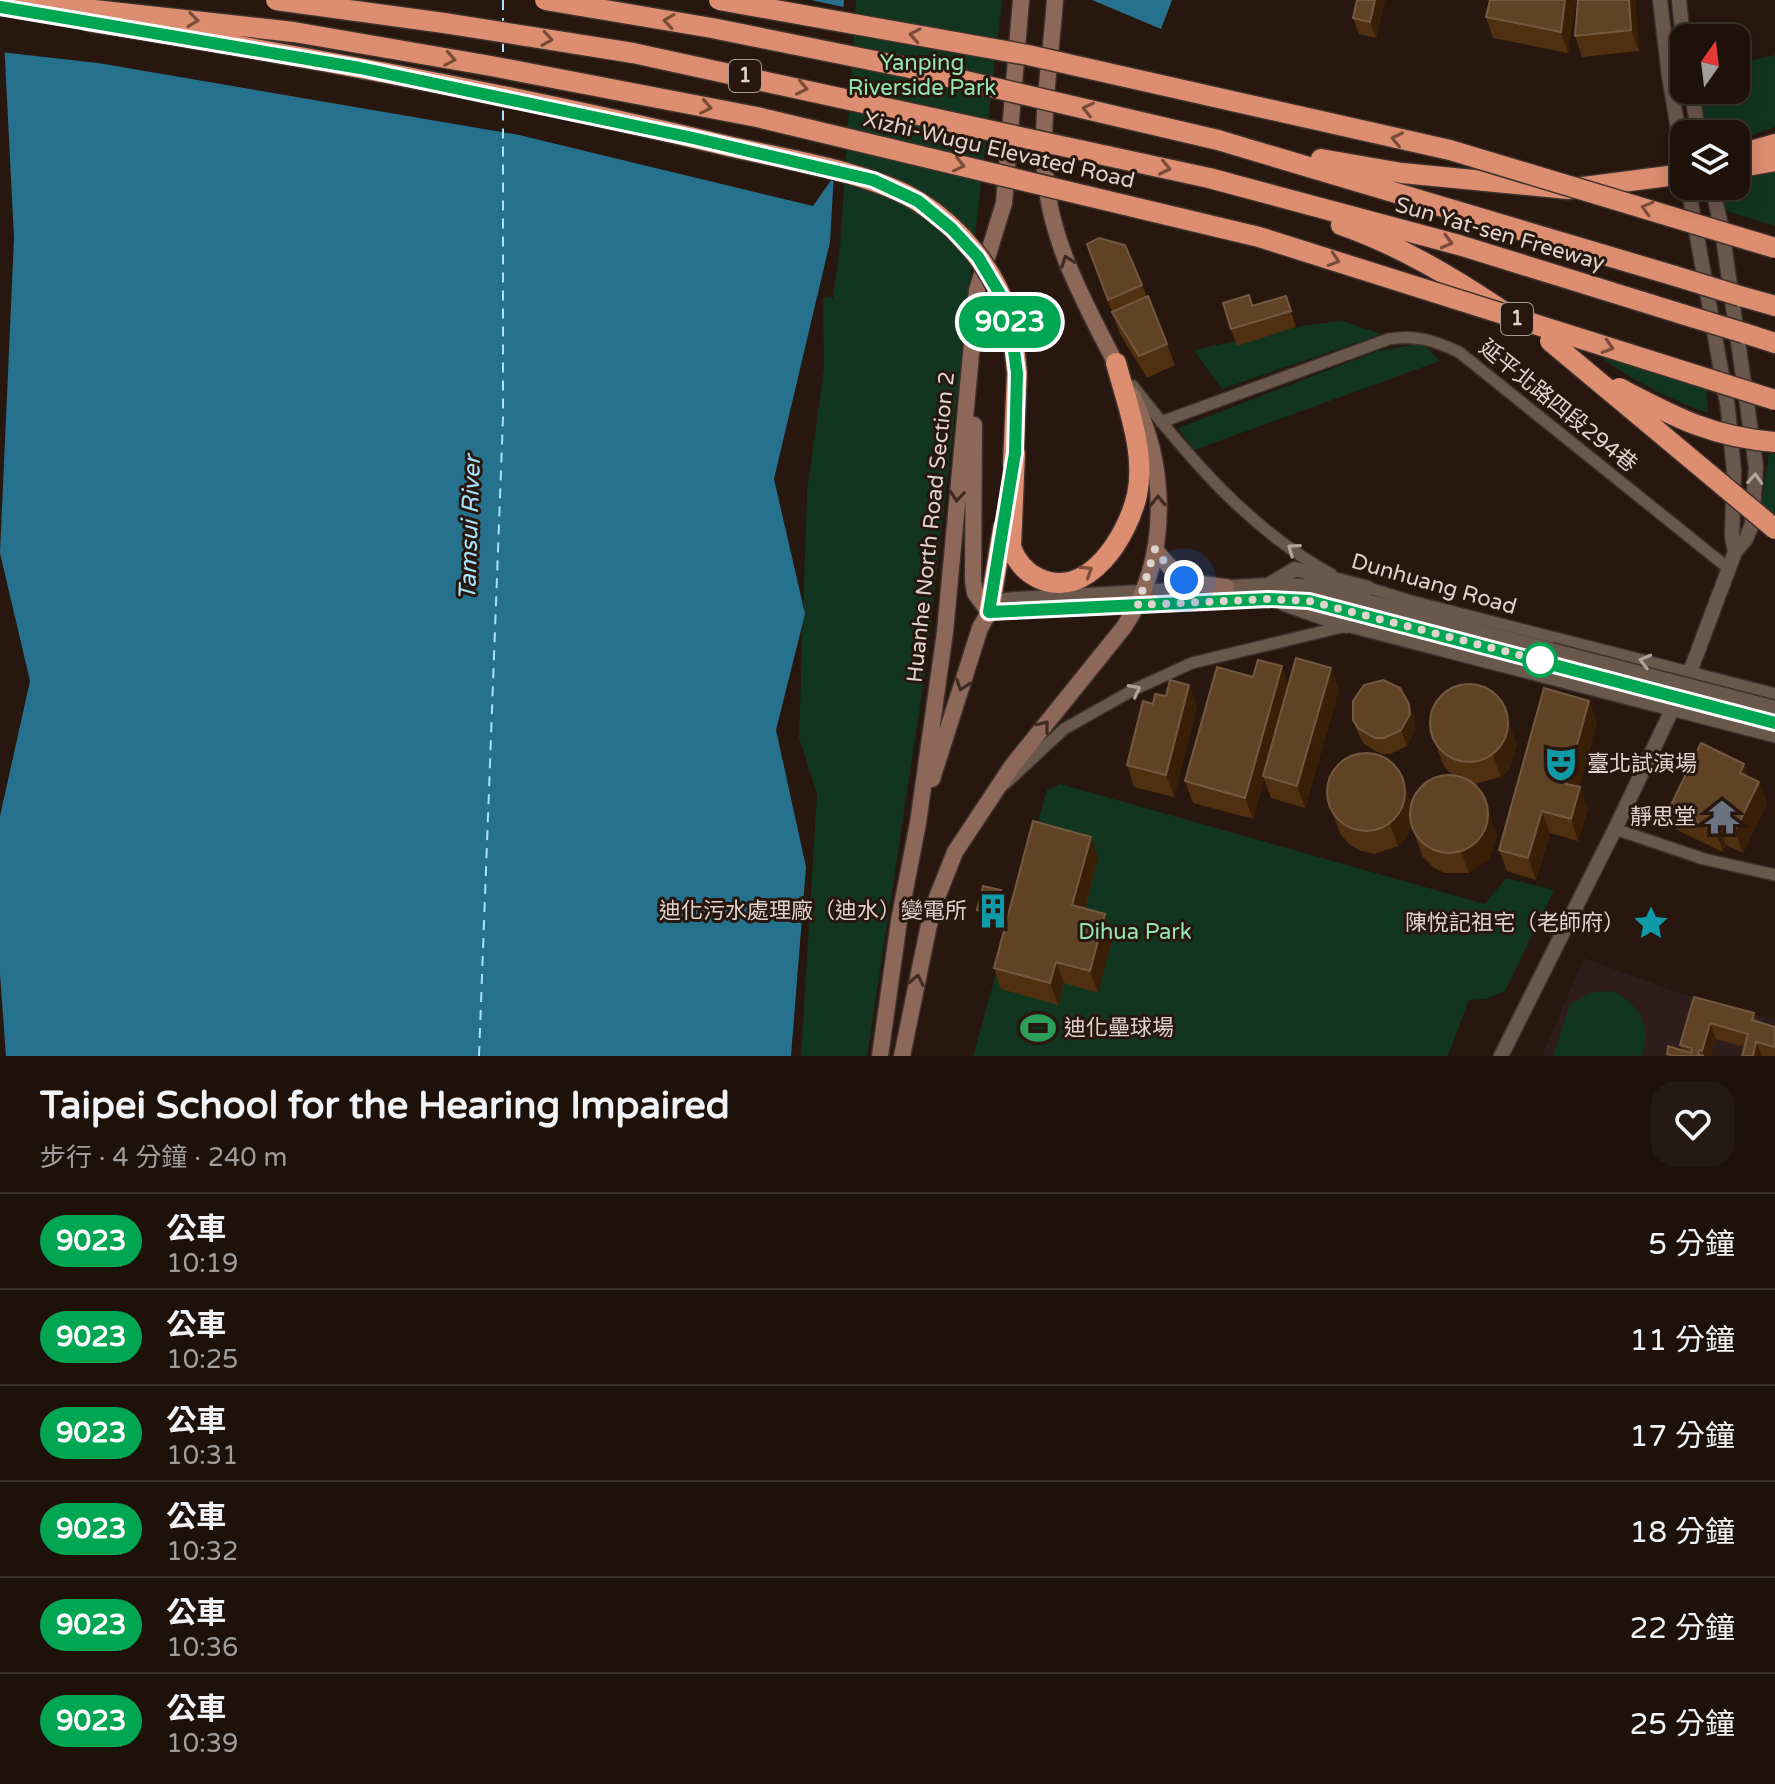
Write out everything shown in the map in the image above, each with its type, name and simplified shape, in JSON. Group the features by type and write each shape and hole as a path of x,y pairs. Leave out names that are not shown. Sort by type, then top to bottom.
{"highway":[{"name":"Xizhi-Wugu Elevated Road","path":"4,0 294,32 757,117 1259,237 1775,400"},
{"name":"1","path":"276,0 633,53 1209,178 1363,233 1451,276 1617,387 1685,423 1743,440 1775,442"},
{"name":"1","path":"545,0 712,28 895,64 1218,140"},
{"path":"719,0 1028,55 1450,150 1775,248"},
{"path":"0,7 360,68 693,138 873,180 918,201 952,229 978,257 1003,299 1010,321 1017,373 1011,547 1014,556 1028,573 1042,580 1056,583 1081,577 1093,570 1118,542 1131,515 1138,491 1139,471 1116,363"},
{"name":"Sun Yat-sen Freeway","path":"1218,140 1775,306"},
{"path":"1218,140 1402,173 1568,189 1670,177"},
{"path":"1750,151 1775,144"},
{"path":"1750,165 1775,161"},
{"name":"Sun Yat-sen Freeway","path":"1209,178 1459,245 1775,343"},
{"path":"1550,341 1775,529"},
{"path":"989,612 1015,453"}],"main road":[{"name":"Huanhe North Road Section 2","path":"880,1056 945,632 977,290 1004,203 1020,2"},
{"path":"902,1056 936,899 955,852 1012,766 1124,627 1140,598 1155,549 1158,483 1151,439 1116,363 1079,294 1056,230 1045,173 1044,122 1055,2"},
{"path":"918,823 980,628 989,612 975,593 973,581 974,327"},
{"path":"1155,549 1169,568 1184,580 1226,587"}],"street":[{"path":"1660,0 1676,120"},
{"path":"1679,0 1681,24"},
{"path":"1689,200 1728,409 1734,471 1732,537 1735,552"},
{"path":"1501,1056 1690,672 1728,568 1752,524 1756,467 1724,243 1715,200"},
{"name":"延平北路四段294巷","path":"1161,422 1389,339 1414,337 1435,341 1459,352 1728,568"},
{"name":"Dunhuang Road","path":"1116,363 1161,422 1211,479 1270,532 1319,568 1368,588 1775,694"},
{"path":"1268,592 1295,569 1368,588"},
{"path":"1140,598 1268,592 1309,586 1775,723"},
{"path":"989,612 1226,587 1268,592 1346,626 1775,737"},
{"path":"985,804 1064,729 1135,689 1192,663 1346,626"},
{"path":"1549,656 1775,708"},
{"path":"1615,829 1704,859 1775,875"}],"shaded area":[{"path":"1584,958 1682,994 1775,1020 1775,1056 1542,1056"}],"green space":[{"name":"Yanping Riverside Park","path":"856,0 1002,0 926,667 867,1056 801,1056 817,794 799,738 807,492 824,369 823,297 833,298 840,247"},
{"path":"1775,55 1775,127 1750,136 1750,120 1700,120 1696,104 1750,104 1750,61"},
{"path":"1775,170 1775,226 1723,210 1716,200 1750,200 1750,175"},
{"path":"1342,321 1382,334 1222,389 1194,350 1308,325"},
{"path":"1423,343 1440,361 1194,450 1178,428 1378,351"},
{"path":"1586,346 1706,383 1708,413 1644,385"},
{"path":"1769,454 1775,454 1775,516 1761,505"},
{"name":"Dihua Park","path":"1060,784 1485,904 1506,878 1554,890 1505,991 1486,999 1469,1000 1448,1056 973,1056 1047,790"},
{"path":"1613,991 1631,1004 1642,1018 1645,1034 1642,1056 1553,1056 1570,1004 1593,992"}],"water":[{"name":"Tamsui River","path":"2,0 844,0 830,242 774,479 805,614 776,730 806,867 791,1056 6,1056 0,974 0,816 30,681 0,553 14,238"},
{"path":"1092,0 1172,0 1161,29"}],"pier":[{"path":"0,0 811,0 848,8 838,174 813,206 519,135 98,63 0,52"}],"building":[{"path":"1357,0 1375,0 1370,22 1353,18"},
{"path":"1490,0 1565,0 1561,32 1486,17"},
{"path":"1578,0 1629,0 1631,30 1575,36"},
{"path":"1099,238 1125,245 1142,285 1108,300 1087,244"},
{"path":"1249,295 1252,306 1286,296 1291,311 1231,329 1223,303"},
{"path":"1148,296 1167,344 1139,356 1112,312"},
{"path":"1296,658 1331,668 1297,786 1263,776"},
{"path":"1258,660 1282,666 1245,798 1185,781 1217,667 1253,677"},
{"path":"1170,680 1189,685 1166,775 1127,765 1143,701 1153,704 1155,694 1166,696"},
{"path":"1383,680 1400,688 1409,704 1410,714 1401,730 1384,738 1375,738 1358,728 1353,720 1353,701 1364,685"},
{"path":"1469,684 1484,687 1497,695 1505,708 1508,723 1505,738 1497,751 1484,759 1469,762 1454,759 1441,751 1433,738 1430,723 1433,708 1441,695 1454,687"},
{"name":"臺北試演場","path":"1544,688 1589,701 1566,784 1580,787 1571,819 1542,811 1528,858 1499,850"},
{"name":"靜思堂","path":"1701,743 1744,764 1740,773 1759,782 1735,831 1718,823 1715,831 1669,809"},
{"path":"1366,753 1381,756 1394,764 1402,777 1405,792 1402,807 1394,820 1381,828 1366,831 1351,828 1338,820 1330,807 1327,792 1330,777 1338,764 1351,756"},
{"path":"1449,775 1464,778 1477,786 1485,799 1488,814 1485,829 1477,842 1464,850 1449,853 1434,850 1421,842 1413,829 1410,814 1413,799 1421,786 1434,778"},
{"path":"1033,821 1091,837 1072,905 1105,914 1090,971 1056,962 1050,983 994,968"},
{"path":"983,886 1001,890 995,914 977,910"},
{"path":"1694,997 1754,1013 1752,1020 1775,1027 1775,1047 1756,1042 1753,1056 1742,1056 1748,1034 1710,1023 1702,1051 1699,1050 1698,1054 1704,1056 1667,1054 1668,1046 1691,1053 1692,1048 1680,1045"}],"ferry route":[{"path":"503,0 503,23"},
{"path":"503,42 503,59"},
{"path":"479,1056 503,417 503,106"}],"bus line":[{"name":"9023","path":"0,7 360,68 693,138 873,180 918,201 952,229 978,257 1003,299 1010,321 1017,373 1015,453 989,612 1268,599 1309,601 1775,723"}],"place":[{"name":"臺北試演場","path":"1561,764"},
{"name":"靜思堂","path":"1722,817"},
{"name":"迪化污水處理廠（迪水）變電所","path":"993,911"},
{"name":"陳悅記祖宅（老師府）","path":"1651,923"},
{"name":"迪化壘球場","path":"1038,1028"}],"route":[{"path":"1184,580 1169,568 1155,549 1138,605 1268,599 1309,601 1547,662 1540,660"}]}
